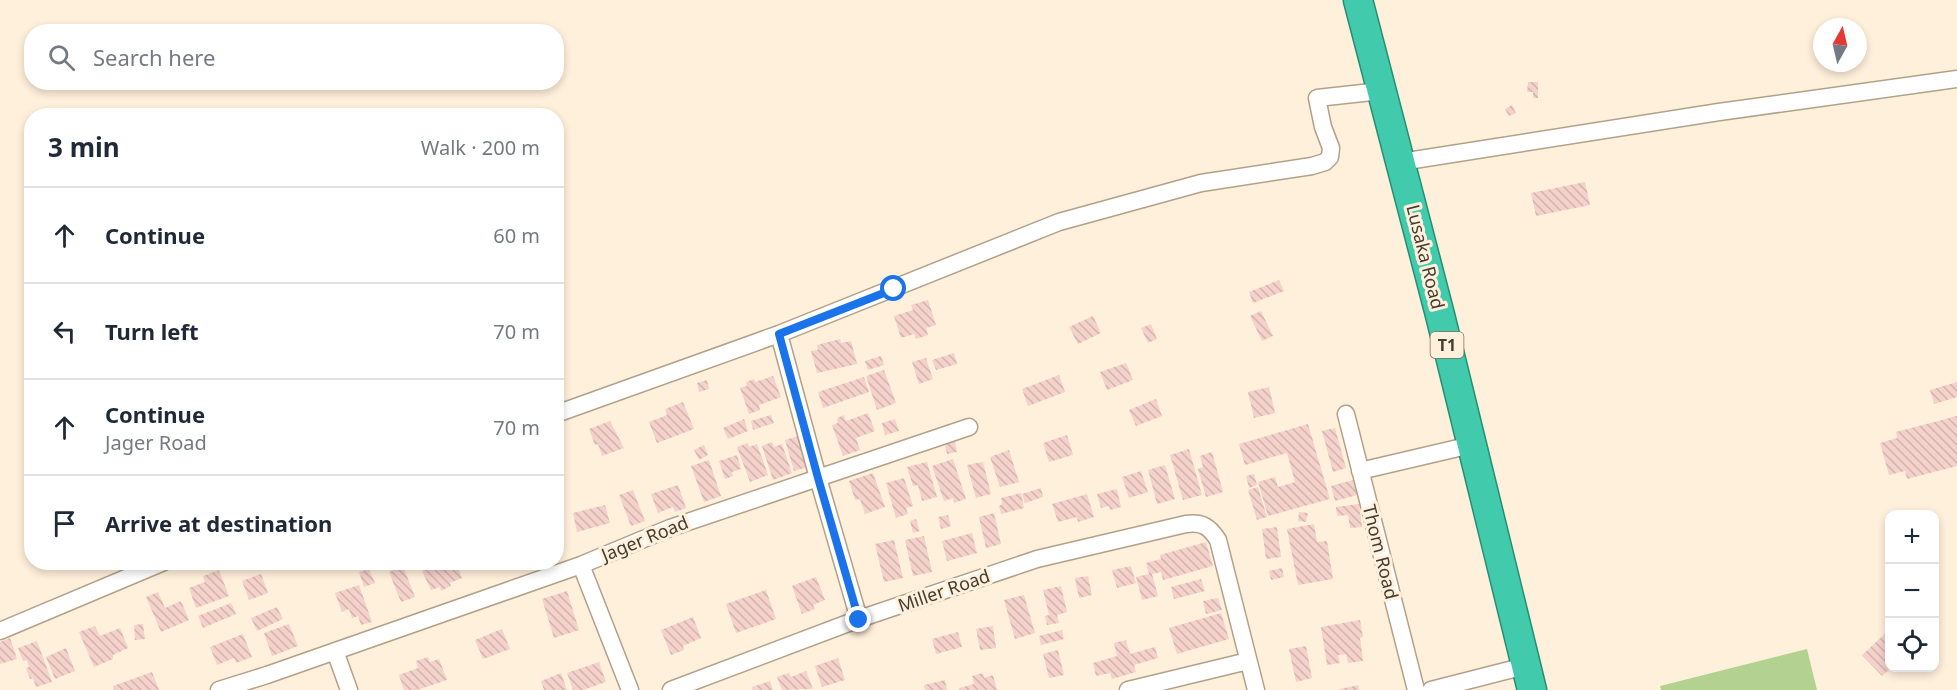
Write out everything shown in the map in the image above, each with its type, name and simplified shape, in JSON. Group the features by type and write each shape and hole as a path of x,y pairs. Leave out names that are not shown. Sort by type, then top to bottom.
{"highway":[{"name":"Lusaka Road","path":"1358,0 1472,445 1528,678"}],"street":[{"path":"1401,162 1719,112 1957,79"},
{"path":"564,411 779,334 1059,222 1201,183 1302,168 1325,162 1330,158 1330,148 1317,98 1381,91"},
{"path":"779,334 859,620"},
{"name":"Thom Road","path":"1346,414 1416,690"},
{"name":"Jager Road","path":"219,690 581,565 670,528 969,427"},
{"path":"1360,471 1472,445"},
{"name":"Miller Road","path":"671,690 859,620 1037,559 1198,523 1211,529 1218,540 1248,661"},
{"path":"581,565 630,690"},
{"path":"0,631 146,570"},
{"path":"335,651 349,690"},
{"path":"1128,690 1248,661 1256,690"},
{"path":"1431,690 1528,678"}],"green space":[{"path":"1807,649 1817,690 1661,690 1660,686"}],"building":[{"path":"1528,82 1538,82 1538,98 1533,98 1533,92 1527,92"},
{"path":"1512,105 1516,113 1509,116 1505,109"},
{"path":"1585,182 1590,205 1536,216 1531,193"},
{"path":"1279,280 1284,291 1253,303 1249,292"},
{"path":"928,300 936,325 926,328 928,335 916,339 914,334 901,338 894,316 913,310 911,305"},
{"path":"1261,311 1273,336 1262,341 1250,316"},
{"path":"1093,316 1101,333 1078,344 1069,327"},
{"path":"1151,324 1157,339 1148,343 1141,328"},
{"path":"840,339 841,343 851,341 857,364 817,373 811,351 818,350 817,345"},
{"path":"954,353 957,364 936,370 932,360"},
{"path":"881,356 884,365 868,370 865,361"},
{"path":"926,358 933,379 919,384 912,362"},
{"path":"1126,363 1133,380 1107,390 1100,372"},
{"path":"884,370 896,403 877,410 866,376"},
{"path":"1059,375 1065,392 1028,406 1022,389"},
{"path":"773,376 781,397 759,405 760,410 749,414 740,388 747,386 746,382 754,379 755,382"},
{"path":"864,377 869,392 823,408 818,392"},
{"path":"707,380 709,389 699,392 697,383"},
{"path":"1957,382 1957,397 1934,404 1930,390"},
{"path":"1269,387 1275,413 1254,418 1248,392"},
{"path":"1156,399 1162,416 1136,426 1129,410"},
{"path":"683,402 694,429 657,443 649,422 667,415 665,409"},
{"path":"868,413 875,431 856,438 860,450 843,456 832,425 838,423 837,418 844,415 846,421"},
{"path":"771,415 774,423 753,430 751,421"},
{"path":"1957,416 1957,466 1907,479 1905,471 1889,475 1880,443 1897,438 1896,432"},
{"path":"744,419 748,431 728,439 723,428"},
{"path":"895,419 899,431 885,435 882,423"},
{"path":"610,421 624,448 602,456 589,429"},
{"path":"1308,424 1330,499 1268,516 1258,482 1275,477 1278,487 1295,482 1287,453 1245,465 1239,444"},
{"path":"1335,428 1346,468 1333,472 1322,431"},
{"path":"802,435 811,466 794,471 785,440"},
{"path":"1067,435 1073,455 1049,462 1043,443"},
{"path":"954,438 957,452 947,454 944,441"},
{"path":"772,442 774,447 782,444 792,473 773,480 762,446"},
{"path":"748,443 749,447 757,444 768,475 750,482 737,447"},
{"path":"704,445 708,455 699,460 694,450"},
{"path":"1189,449 1202,495 1183,500 1170,455"},
{"path":"1009,450 1019,482 1000,487 990,457"},
{"path":"1212,452 1223,492 1206,497 1198,469 1203,467 1200,456"},
{"path":"737,455 741,469 732,472 733,476 725,479 719,461"},
{"path":"953,459 966,499 954,503 953,498 944,501 932,466"},
{"path":"709,460 721,496 704,502 691,466"},
{"path":"927,462 937,497 922,501 918,485 913,486 907,467"},
{"path":"983,462 991,494 976,498 967,465"},
{"path":"1165,465 1175,499 1157,504 1148,470"},
{"path":"1141,471 1148,492 1129,498 1122,477"},
{"path":"873,473 885,507 865,514 860,499 855,500 849,481"},
{"path":"1254,474 1257,485 1249,488 1246,476"},
{"path":"904,478 913,506 906,508 908,514 896,518 886,483"},
{"path":"1353,480 1357,495 1335,501 1331,486"},
{"path":"678,485 686,508 675,512 673,507 658,513 651,494"},
{"path":"1258,487 1267,517 1257,520 1248,490"},
{"path":"1041,488 1043,497 1025,503 1022,494"},
{"path":"1117,489 1121,507 1110,510 1109,506 1101,508 1097,494"},
{"path":"633,490 645,521 631,526 619,495"},
{"path":"1021,493 1024,508 1001,514 999,506 1002,504 1001,498"},
{"path":"1087,494 1094,517 1078,522 1077,517 1058,522 1052,504"},
{"path":"1359,504 1362,527 1350,528 1348,515 1337,516 1336,507"},
{"path":"605,505 610,523 577,532 573,513"},
{"path":"1299,512 1308,513 1306,522 1298,521"},
{"path":"994,513 1001,544 986,548 979,517"},
{"path":"948,515 951,526 941,529 938,517"},
{"path":"916,519 920,531 913,533 910,521"},
{"path":"1314,524 1317,542 1327,541 1333,579 1298,585 1287,529"},
{"path":"1277,527 1281,557 1266,559 1262,529"},
{"path":"972,533 977,553 947,561 942,541"},
{"path":"924,536 932,572 913,576 905,540"},
{"path":"894,540 903,578 884,582 875,544"},
{"path":"1206,542 1213,566 1163,580 1161,572 1152,574 1158,596 1142,600 1136,577 1149,574 1146,563 1161,559 1160,555"},
{"path":"1131,566 1136,583 1117,588 1112,570"},
{"path":"1282,568 1284,577 1271,580 1269,571"},
{"path":"219,570 229,596 196,608 189,588 205,582 203,576"},
{"path":"369,570 375,583 364,587 359,572"},
{"path":"405,570 415,597 401,602 389,572"},
{"path":"459,570 462,578 450,583 451,586 441,591 440,587 431,590 422,571"},
{"path":"261,574 268,593 249,600 242,581"},
{"path":"1088,576 1092,595 1079,598 1075,578"},
{"path":"816,577 825,600 813,605 815,609 802,614 792,586"},
{"path":"1201,579 1205,591 1174,599 1171,587"},
{"path":"359,585 372,622 361,625 358,616 352,618 349,609 342,612 335,593"},
{"path":"1061,586 1067,612 1057,615 1059,623 1047,625 1045,616 1049,615 1043,590"},
{"path":"766,590 776,619 736,633 726,604"},
{"path":"567,591 579,630 554,638 542,599"},
{"path":"158,592 165,608 181,601 189,620 161,632 146,597"},
{"path":"1024,595 1035,633 1015,639 1004,600"},
{"path":"1218,598 1222,610 1206,614 1203,601"},
{"path":"231,603 236,614 203,628 198,616"},
{"path":"277,607 283,619 257,631 251,618"},
{"path":"1221,613 1229,639 1177,654 1169,628"},
{"path":"693,617 701,638 683,646 684,650 671,655 661,630"},
{"path":"1360,620 1363,661 1348,663 1346,654 1338,655 1340,663 1327,665 1321,627"},
{"path":"143,624 145,639 135,640 134,625"},
{"path":"289,624 298,646 272,656 264,633"},
{"path":"95,626 100,636 120,628 128,648 113,655 113,659 94,667 79,632"},
{"path":"993,626 996,648 980,650 976,629"},
{"path":"502,629 510,649 483,659 475,640"},
{"path":"1062,630 1064,639 1041,645 1039,636"},
{"path":"958,632 962,647 936,654 932,639"},
{"path":"243,634 252,657 236,663 234,658 217,665 210,647"},
{"path":"1885,634 1886,672 1882,676 1862,655"},
{"path":"10,638 17,659 0,664 0,642"},
{"path":"1126,640 1130,654 1155,647 1158,658 1134,665 1136,672 1112,679 1110,673 1096,676 1093,663 1117,656 1114,643"},
{"path":"37,641 52,682 36,687 26,668 29,667 27,660 23,661 18,648"},
{"path":"1306,646 1312,678 1296,682 1289,649"},
{"path":"66,648 75,671 55,679 46,657"},
{"path":"1058,650 1064,675 1049,678 1043,654"},
{"path":"428,657 430,662 439,659 447,680 417,690 404,690 399,675 418,668 416,661"},
{"path":"838,658 845,680 822,687 815,666"},
{"path":"599,662 606,682 583,690 573,690 567,673"},
{"path":"806,671 813,689 782,690 777,677 789,673 791,677"},
{"path":"152,672 159,690 114,690 113,686"},
{"path":"561,673 567,690 544,690 541,681"},
{"path":"983,673 984,678 993,675 997,690 960,690 959,688 974,684 972,676"},
{"path":"945,680 947,690 925,690 924,685"},
{"path":"770,681 773,690 753,690 752,687"},
{"path":"1358,685 1359,690 1340,690 1340,689"}],"route":[{"path":"859,620 779,334 894,289"}]}
